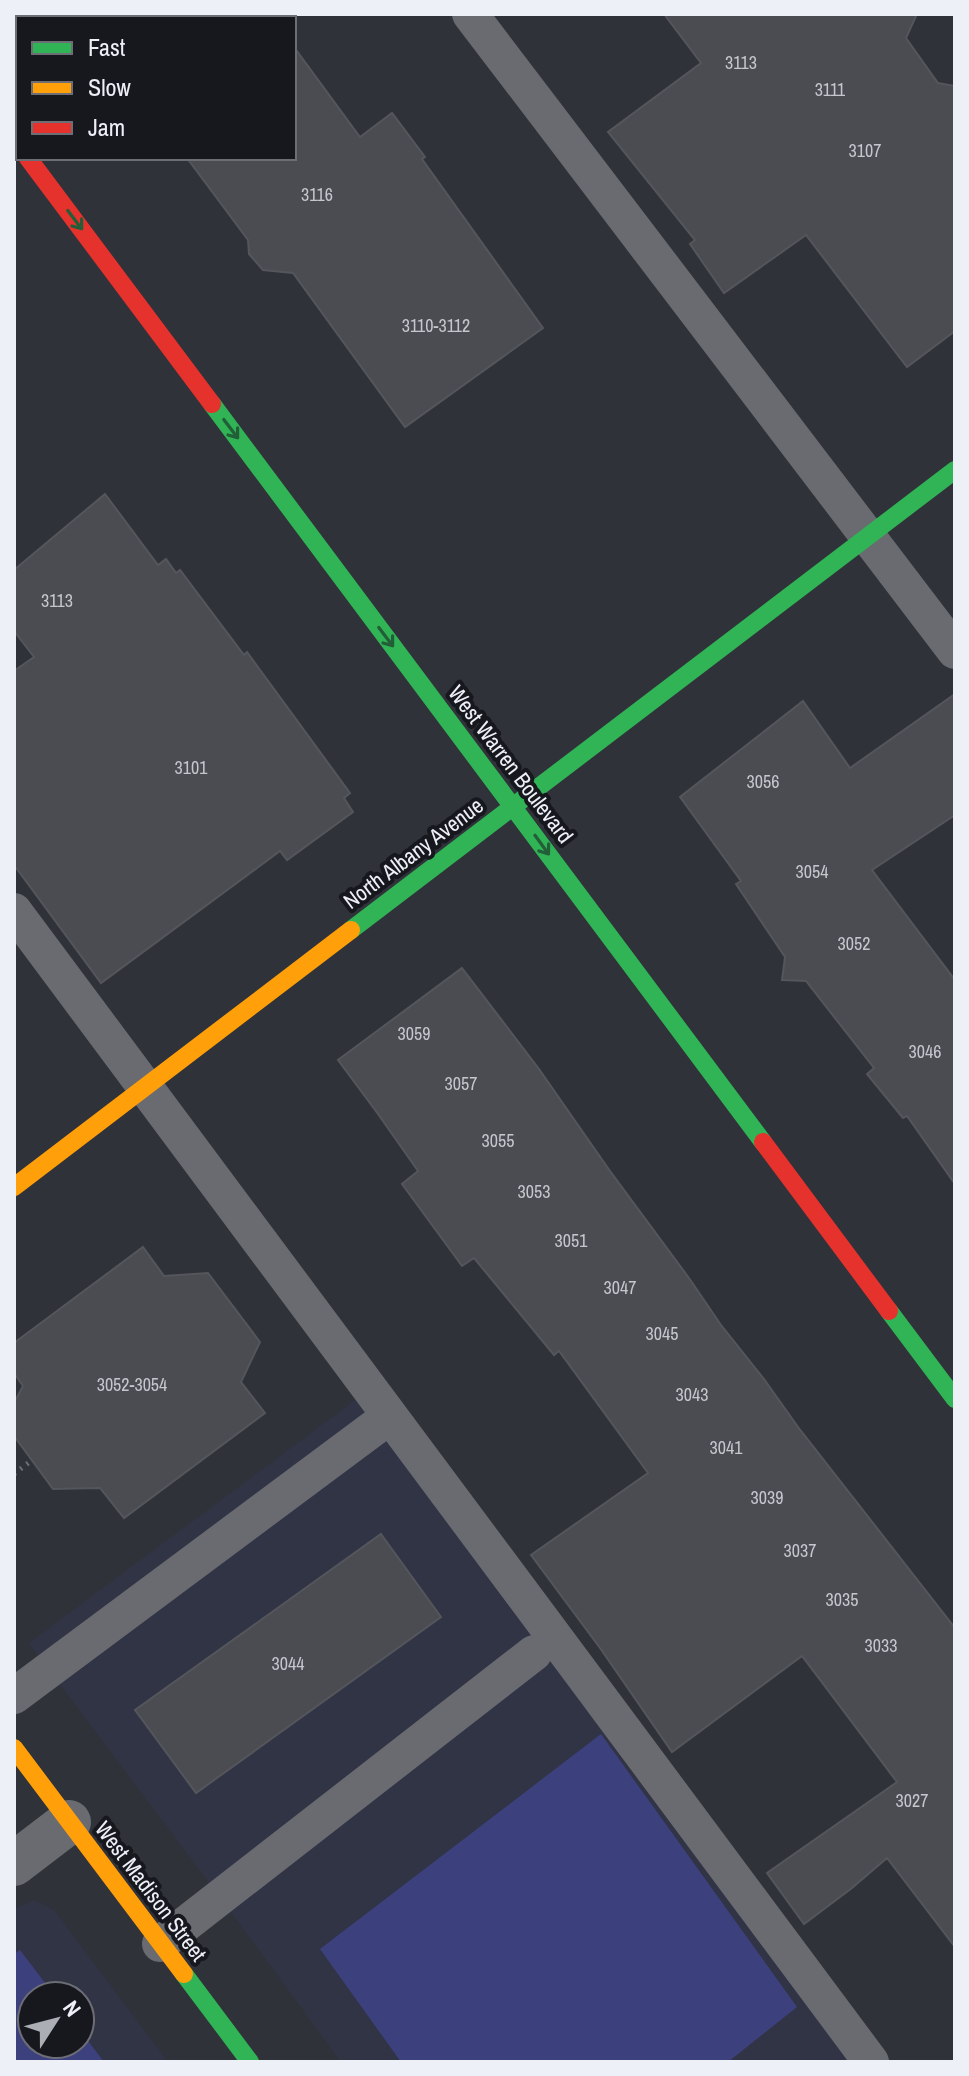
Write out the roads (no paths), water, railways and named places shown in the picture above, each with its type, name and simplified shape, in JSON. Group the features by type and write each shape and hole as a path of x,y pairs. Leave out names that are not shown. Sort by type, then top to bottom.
{"street":[{"name":"West Warren Boulevard","path":"30,160 955,1399"},
{"name":"North Albany Avenue","path":"14,1187 955,470"},
{"name":"West Madison Street","path":"14,1748 250,2062"},
{"path":"14,1864 69,1822"}],"lane":[{"path":"470,14 955,651"},
{"path":"14,911 871,2062"},
{"path":"14,1696 390,1416"},
{"path":"160,1944 534,1653"}]}
